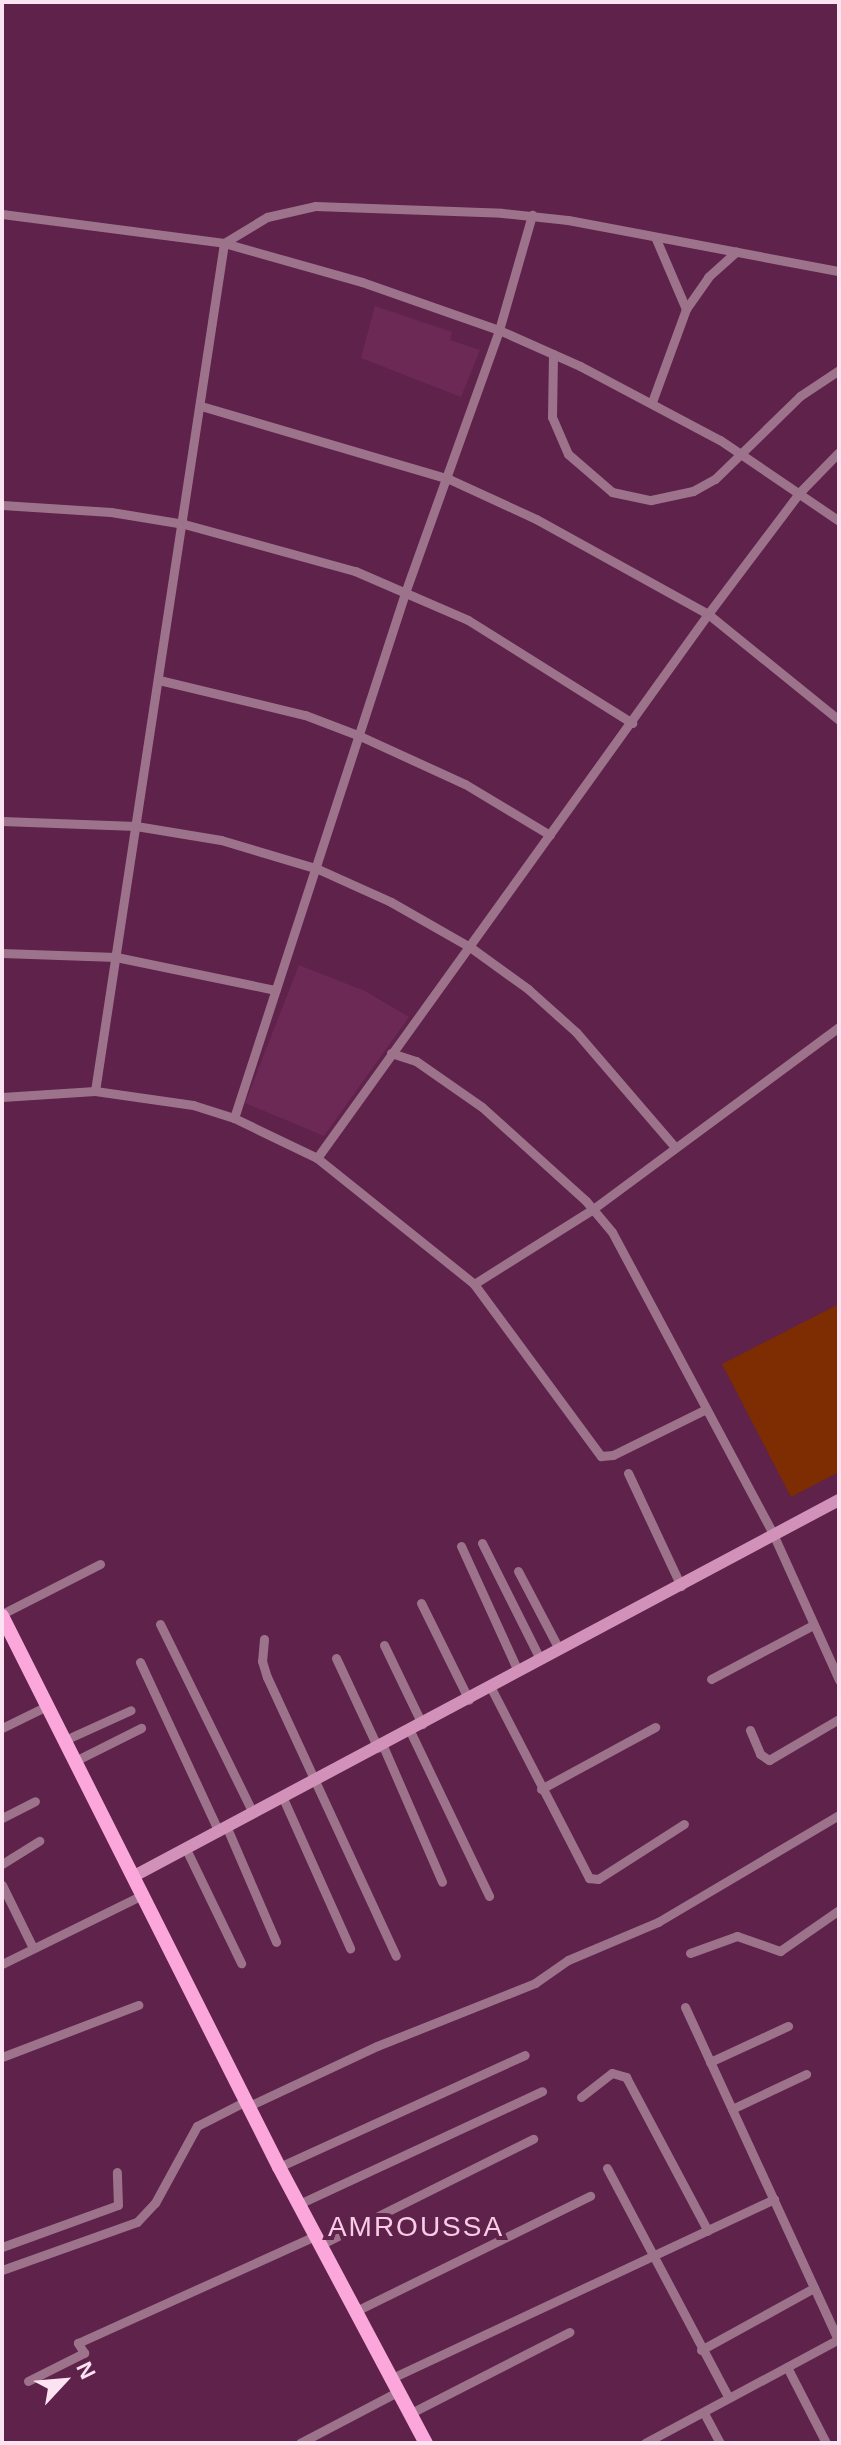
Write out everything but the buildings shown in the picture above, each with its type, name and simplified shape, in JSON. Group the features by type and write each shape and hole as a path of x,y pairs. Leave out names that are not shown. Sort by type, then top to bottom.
{"main road":[{"path":"136,1875 839,1500"},
{"path":"2,1615 136,1875 279,2167 426,2443"}],"street":[{"path":"224,243 267,217 315,206 532,215 839,271"},
{"path":"2,214 224,243 362,282 499,330 652,402 741,453 839,521"},
{"path":"234,1118 318,869 406,590 449,479 499,330 532,215"},
{"path":"656,239 686,309"},
{"path":"95,1091 184,524 224,243"},
{"path":"652,402 686,309 708,277 736,252"},
{"path":"553,354 549,397 558,436 581,469 612,492 651,500 693,491 715,479 800,396 839,370"},
{"path":"201,406 449,479 536,519 708,614 839,720"},
{"path":"317,1158 708,614 800,492 839,452"},
{"path":"2,505 111,512 184,524 294,552 406,590 532,657 632,723"},
{"path":"159,680 305,715 360,736 465,784 550,835"},
{"path":"2,821 136,826 221,840 318,869 470,947 576,1032 675,1147"},
{"path":"2,953 116,957 276,990"},
{"path":"474,1284 593,1209 839,1027"},
{"path":"391,1053 416,1061 482,1107 593,1209 626,1254 774,1536 839,1680"},
{"path":"2,1097 95,1091 193,1105 234,1118 317,1158 474,1284 601,1456 613,1455 706,1409"},
{"path":"628,1473 681,1586"},
{"path":"482,1543 540,1659"},
{"path":"461,1546 518,1671"},
{"path":"2,1615 100,1564"},
{"path":"518,1571 559,1649"},
{"path":"421,1603 469,1700"},
{"path":"160,1624 253,1813"},
{"path":"711,1679 813,1625"},
{"path":"264,1639 262,1661 267,1677 396,1956"},
{"path":"384,1645 422,1724"},
{"path":"336,1658 381,1747 442,1882"},
{"path":"140,1662 276,1942"},
{"path":"491,1688 589,1878 598,1879 684,1824"},
{"path":"2,1728 47,1706"},
{"path":"65,1740 131,1710"},
{"path":"750,1730 760,1754 769,1760 839,1719"},
{"path":"541,1789 655,1727"},
{"path":"75,1761 141,1728"},
{"path":"410,1731 489,1896"},
{"path":"282,1796 350,1948"},
{"path":"2,1818 35,1801"},
{"path":"2,2270 137,2222 155,2203 197,2126 377,2046 535,1983 568,1960 658,1922 839,1815"},
{"path":"2,1864 39,1841"},
{"path":"186,1849 241,1963"},
{"path":"2,1885 33,1948"},
{"path":"2,1964 144,1894"},
{"path":"690,1953 737,1936 780,1951 839,1910"},
{"path":"2,2057 138,2005"},
{"path":"645,2443 667,2438 728,2397 838,2339 685,2007"},
{"path":"710,2062 788,2026"},
{"path":"279,2167 525,2055"},
{"path":"581,2097 612,2073 626,2077 708,2231"},
{"path":"732,2109 806,2074"},
{"path":"299,2204 542,2091"},
{"path":"28,2381 84,2353 78,2343 320,2240 533,2139"},
{"path":"607,2168 728,2397"},
{"path":"2,2247 118,2205 117,2172"},
{"path":"356,2311 590,2196"},
{"path":"300,2443 396,2385 774,2199"},
{"path":"701,2350 814,2288"},
{"path":"411,2413 569,2332"},
{"path":"787,2367 826,2443"},
{"path":"704,2413 720,2443"}],"shaded area":[{"path":"375,306 452,332 450,340 480,350 461,397 361,358"},
{"path":"299,965 365,991 409,1017 324,1136 245,1103"},
{"path":"839,1304 839,1472 791,1497 722,1364"}],"district":[{"name":"AMROUSSA","path":"416,2227"}]}
